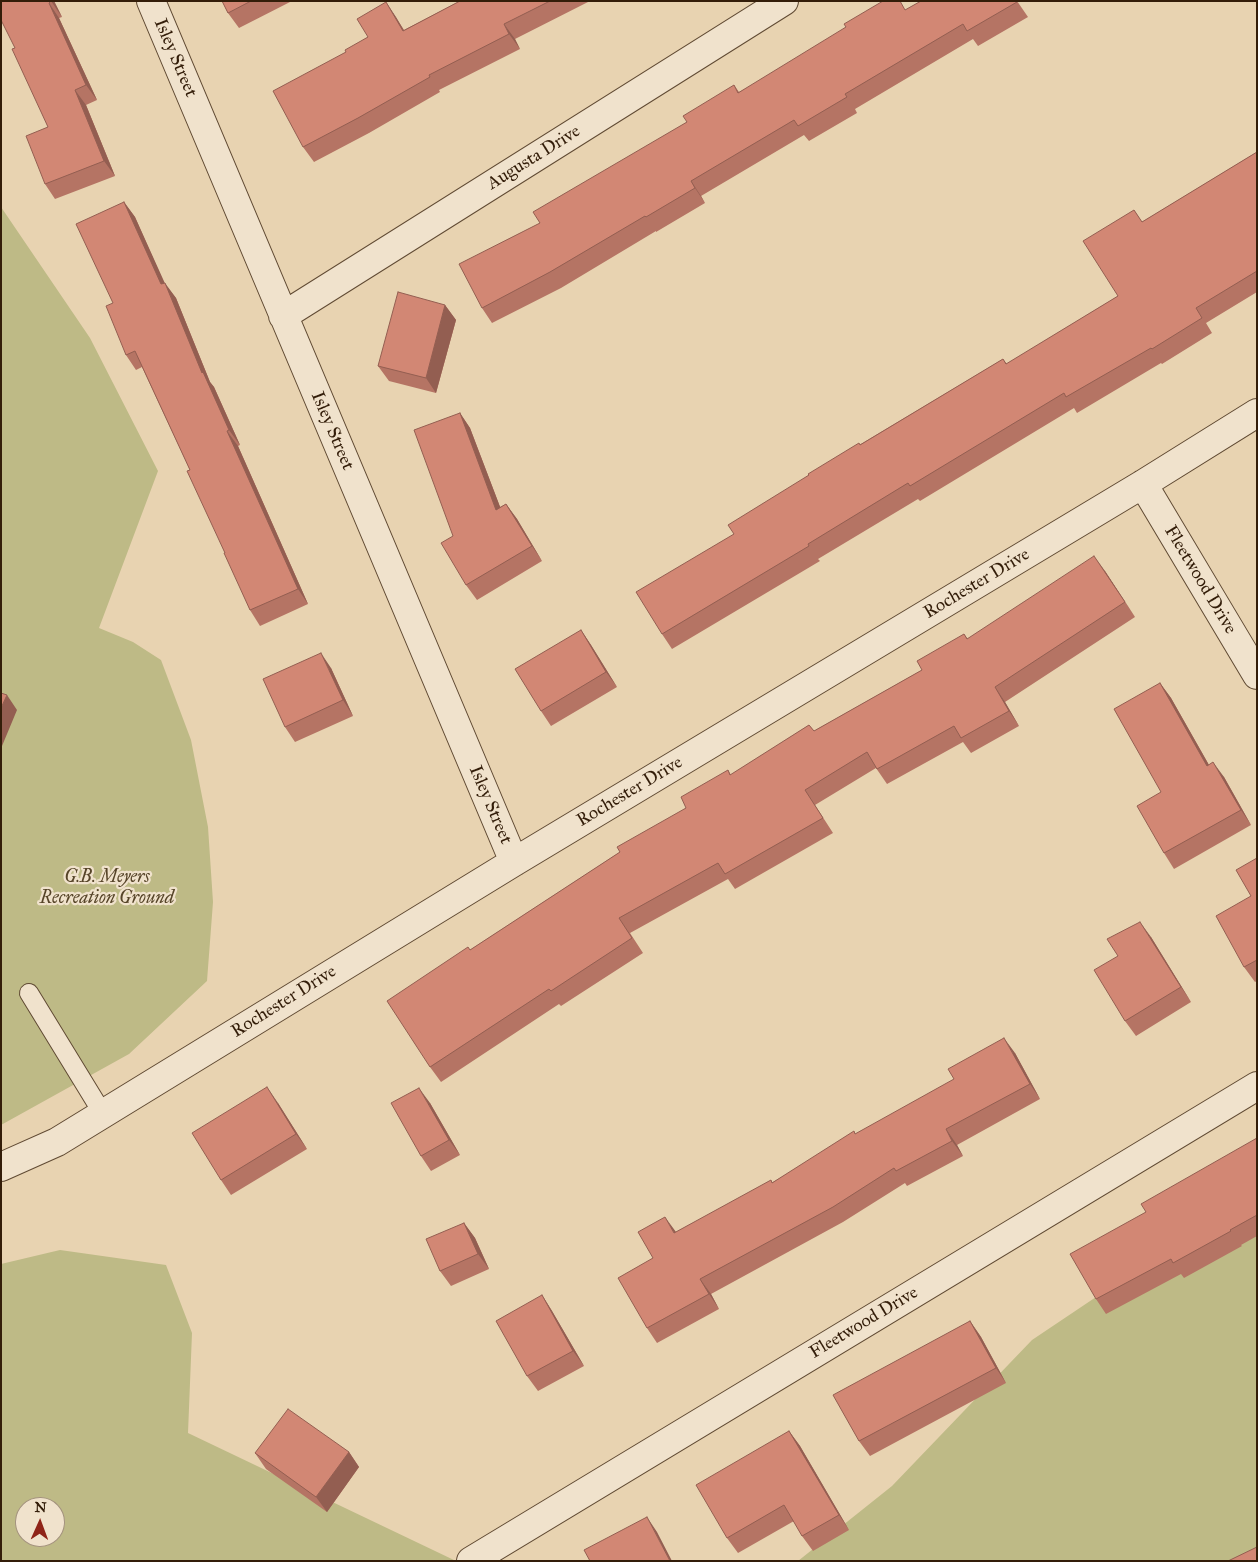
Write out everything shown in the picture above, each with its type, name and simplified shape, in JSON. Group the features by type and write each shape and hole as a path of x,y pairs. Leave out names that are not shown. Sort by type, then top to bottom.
{"street":[{"name":"Isley Street","path":"151,1 514,862"},
{"name":"Augusta Drive","path":"284,316 784,1"},
{"name":"Rochester Drive","path":"1,1167 57,1142 514,862 1142,484 1257,412"},
{"name":"Fleetwood Drive","path":"1142,484 1257,675"},
{"name":"Fleetwood Drive","path":"471,1561 1257,1086"}],"lane":[{"path":"29,993 103,1114"}],"green space":[{"name":"G.B. Meyers Recreation Ground","path":"1,207 90,338 158,471 99,628 133,642 161,660 191,740 208,827 213,902 207,981 129,1054 1,1125"},
{"path":"1257,1189 1257,1561 798,1561 892,1486 1032,1340"},
{"path":"60,1250 166,1265 192,1333 188,1433 456,1561 1,1561 1,1264"}],"building":[{"path":"1,1 51,1 49,3 86,85 75,90 104,161 45,184 26,136 48,127 12,49 15,48 1,20"},
{"path":"222,1 251,1 228,13"},
{"path":"460,1 550,1 504,24 509,34 429,75 430,77 303,147 273,91 346,52 345,50 368,37 357,19 386,2 403,31"},
{"path":"883,1 900,1 905,10 921,1 1017,2 967,31 963,24 845,94 847,97 798,126 794,120 691,181 695,188 550,272 482,308 459,264 540,223 533,212 687,122 683,116 734,85 738,93 846,27 844,24"},
{"path":"1257,152 1257,271 1196,308 1202,318 1152,349 1066,397 1064,393 910,486 908,483 808,544 809,546 662,634 636,592 734,534 728,525 808,474 1003,359 1006,364 1118,296 1083,241 1134,210 1142,222"},
{"path":"124,202 161,284 165,283 202,373 229,430 227,431 298,589 250,610 187,471 190,470 135,351 126,355 106,306 113,303 76,224"},
{"path":"398,292 445,305 426,378 378,366"},
{"path":"460,413 496,510 506,504 532,546 466,585 441,543 453,536 414,430"},
{"path":"1094,556 1125,602 995,687 1009,711 961,738 954,726 877,769 867,752 805,790 823,818 725,874 718,863 619,918 632,938 551,991 549,989 430,1067 387,1001 468,947 470,950 620,852 617,847 686,808 681,797 728,770 730,775 809,725 814,731 922,670 917,661 964,634 967,639"},
{"path":"581,630 606,672 541,711 515,669"},
{"path":"321,653 343,700 285,727 263,679"},
{"path":"1160,683 1207,766 1213,762 1241,810 1164,853 1137,806 1161,792 1114,709"},
{"path":"1,693 7,695 1,708"},
{"path":"1257,858 1257,960 1244,967 1216,916 1251,896 1236,870"},
{"path":"1140,922 1181,987 1125,1021 1094,970 1118,956 1107,939"},
{"path":"1004,1038 1030,1084 946,1129 952,1141 896,1171 894,1168 833,1207 700,1279 709,1294 647,1328 618,1278 653,1258 638,1232 665,1217 674,1233 771,1180 772,1183 854,1131 855,1134 954,1079 948,1069"},
{"path":"267,1087 296,1134 221,1180 192,1133"},
{"path":"419,1088 449,1140 421,1156 391,1103"},
{"path":"1257,1138 1257,1215 1173,1263 1171,1259 1096,1299 1070,1254 1146,1212 1141,1204"},
{"path":"464,1223 478,1254 440,1271 426,1239"},
{"path":"542,1295 573,1351 527,1376 496,1321"},
{"path":"970,1321 996,1368 859,1441 833,1395"},
{"path":"288,1409 349,1452 316,1497 255,1453"},
{"path":"789,1431 839,1515 802,1536 784,1505 727,1538 696,1485"},
{"path":"647,1517 670,1561 590,1561 584,1550"},
{"path":"1257,1547 1257,1561 1228,1561"}]}
